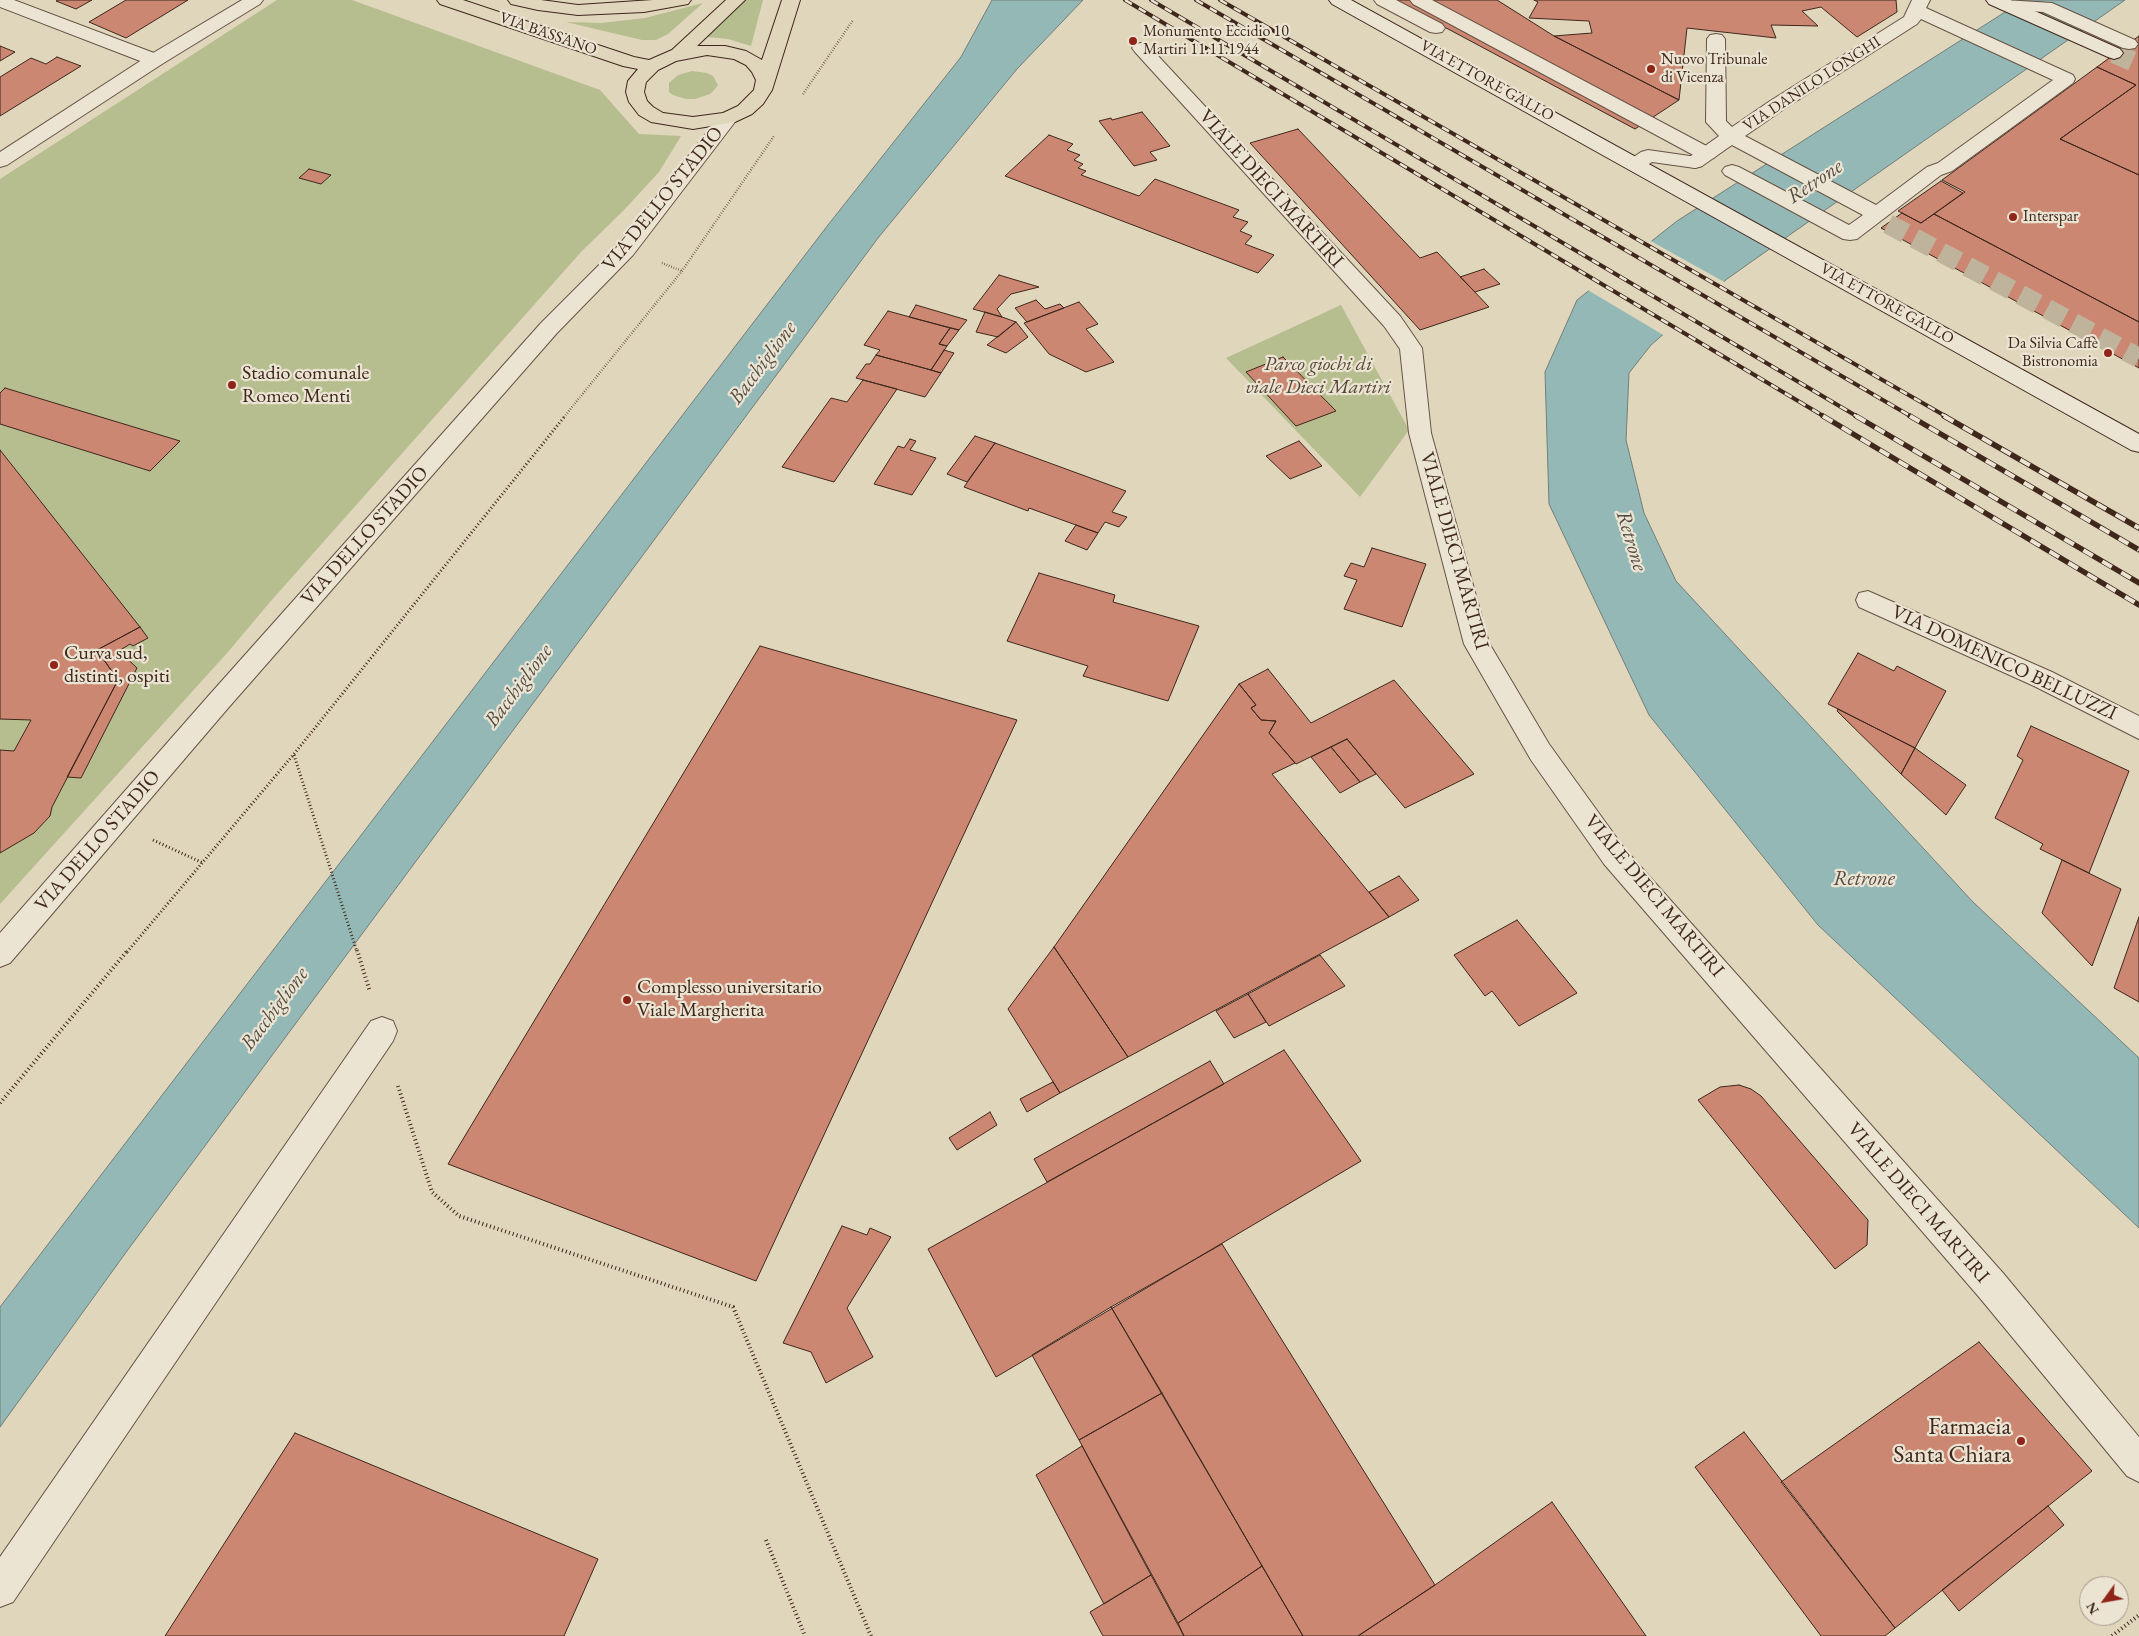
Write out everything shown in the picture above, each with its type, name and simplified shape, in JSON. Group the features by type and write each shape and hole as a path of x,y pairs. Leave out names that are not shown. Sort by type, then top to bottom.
{"main road":[{"name":"VIA BASSANO","path":"446,0 630,62 651,66"},
{"path":"517,0 538,5 578,10 644,7 682,0"},
{"name":"VIA DELLO STADIO","path":"736,0 679,53 651,66 637,81 635,92 638,102 646,111 658,118 692,124 728,118 745,110 763,90 791,0"},
{"name":"VIA DELLO STADIO","path":"679,53 707,50 725,51 740,55 757,65 765,80"}],"street":[{"path":"0,161 155,60 254,0"},
{"name":"VIA ETTORE GALLO","path":"1338,0 2139,444"},
{"path":"1383,0 1502,63"},
{"path":"1419,0 1701,158"},
{"path":"0,1 155,60"},
{"path":"2000,2 2046,8 2108,34 2122,48 2092,43 2000,2"},
{"path":"1732,172 1850,234 1934,170 1945,167 2066,79 1943,23 1919,5"},
{"name":"VIA DANILO LONGHI","path":"1701,158 1738,140 1777,105 1911,20 1919,5"},
{"path":"1716,39 1716,122 1738,140"},
{"name":"VIALE DIECI MARTIRI","path":"1141,48 1392,321 1411,348 1420,433 1477,644 1540,752 1614,856 1991,1285 2139,1464"},
{"name":"VIA DELLO STADIO","path":"0,954 549,328 626,250 728,118"},
{"name":"VIA DANILO LONGHI","path":"1738,140 1876,215"},
{"path":"1636,164 1648,156 1701,158"},
{"name":"VIA DOMENICO BELLUZZI","path":"1868,600 2043,679 2139,728"},
{"path":"0,1588 382,1031"}],"path":[{"path":"798,101 853,20"},
{"path":"0,1103 294,754 682,271 776,134"},
{"path":"656,261 682,271"},
{"path":"294,754 432,1192 460,1216 733,1307 871,1636"},
{"path":"115,822 203,863"},
{"path":"766,1540 805,1636"},
{"path":"2112,1636 2139,1615"}],"green space":[{"name":"Stadio comunale Romeo Menti","path":"277,0 352,0 600,90 639,134 681,136 659,172 581,252 270,602 228,652 0,904 0,179"},
{"path":"745,0 763,0 751,46 728,39 707,37"},
{"path":"703,3 668,34 656,40 642,40 566,22 602,23 645,18"},
{"path":"692,71 707,73 713,76 718,85 710,94 695,99 686,99 669,92 669,83 678,75"},
{"name":"Parco giochi di viale Dieci Martiri","path":"1341,305 1409,430 1360,497 1226,358"}],"water":[{"name":"Bacchiglione","path":"992,0 1083,0 1017,69 878,238 127,1251 0,1427 0,1307 828,225 961,57"},
{"name":"Retrone","path":"2024,0 2125,0 1727,279 1651,345 1629,373 1626,440 1644,513 1676,581 1973,902 2139,1058 2139,1228 1818,925 1649,715 1549,504 1545,372 1577,300 1677,221"}],"pier":[{"path":"1649,240 1726,283 1665,336 1586,289"}],"building":[{"path":"92,0 76,9 56,1"},
{"path":"126,0 188,0 126,38 89,22"},
{"path":"1394,0 1497,0 1554,36 1679,100 1635,129"},
{"name":"Nuovo Tribunale di Vicenza","path":"1534,0 1896,0 1897,12 1857,37 1821,7 1802,11 1818,26 1771,25 1776,38 1687,28 1679,100 1554,36 1592,33 1589,21 1529,18 1538,2"},
{"path":"2139,36 2139,175 2060,139 2136,85 2097,67"},
{"path":"0,46 15,52 0,61"},
{"path":"57,57 81,66 0,116 0,77 31,58 46,64"},
{"path":"2097,67 2136,85 2060,139 2139,175 2139,322 1934,214 1965,192 1942,180"},
{"path":"1142,112 1170,146 1150,152 1157,160 1134,166 1099,121 1111,118 1112,120"},
{"path":"1298,129 1420,258 1437,252 1489,307 1420,330 1250,143"},
{"path":"1049,135 1073,144 1067,150 1080,155 1074,160 1083,164 1078,168 1086,171 1081,175 1139,196 1155,179 1239,210 1233,217 1248,222 1240,231 1252,236 1245,244 1274,255 1258,273 1005,176"},
{"path":"309,169 331,175 321,184 299,178"},
{"path":"1941,181 1963,193 1921,223 1898,211"},
{"path":"1902,213 1921,223 1934,214 2139,322 2139,368 1881,228"},
{"path":"1484,269 1500,284 1475,292 1460,277"},
{"path":"999,275 1039,287 1011,294 997,309 1002,317 973,309"},
{"path":"1036,300 1045,309 1060,304 1064,308 1027,322 1015,308"},
{"path":"1079,302 1098,324 1086,329 1114,362 1086,372 1049,354 1024,323"},
{"path":"916,305 967,320 959,330 909,317"},
{"path":"888,311 950,328 939,344 947,346 931,370 876,355 880,350 864,345"},
{"path":"985,312 1016,322 998,337 976,332"},
{"path":"1016,322 1028,337 1006,353 987,345"},
{"path":"950,328 959,330 947,346 939,344"},
{"path":"944,350 954,353 941,373 931,370"},
{"path":"876,355 941,373 925,397 856,378 866,364 870,364"},
{"path":"1283,357 1336,411 1296,426 1246,372"},
{"path":"863,380 897,389 834,482 782,467 831,398 847,402"},
{"path":"5,388 180,441 150,471 0,424 0,393"},
{"path":"975,436 995,443 967,482 947,474"},
{"path":"910,439 916,441 910,450 936,458 912,495 874,484 898,446 904,448"},
{"path":"1299,441 1322,466 1290,479 1266,456"},
{"path":"995,443 1126,491 1112,512 1127,517 1119,527 1105,522 1098,533 1029,508 1028,511 964,487"},
{"name":"Curva sud, distinti, ospiti","path":"0,450 140,627 97,650 118,680 52,807 50,816 34,833 0,853 0,750 14,751 31,720 0,719"},
{"path":"1076,525 1098,533 1087,550 1065,541"},
{"path":"1372,548 1426,564 1402,627 1344,609 1357,580 1344,576 1351,563 1364,567"},
{"path":"1039,573 1115,595 1113,602 1199,626 1168,701 1083,676 1088,666 1007,641"},
{"path":"140,627 148,638 133,646 130,644 119,651 137,668 81,778 67,777 118,680 97,650"},
{"path":"760,646 1017,720 756,1281 448,1164"},
{"path":"1858,653 1894,671 1897,666 1946,691 1915,748 1828,704"},
{"path":"1268,669 1311,723 1394,680 1474,774 1405,808 1347,739 1296,764 1269,733 1276,721 1261,720 1251,708 1256,705 1239,684"},
{"path":"1239,684 1256,705 1251,708 1261,720 1276,721 1269,733 1295,763 1272,774 1389,917 1128,1057 1054,947"},
{"path":"1838,709 1915,748 1901,774 1837,711"},
{"path":"2031,726 2129,771 2089,873 2040,849 2043,844 1995,818 2023,760 2017,756"},
{"path":"1347,739 1376,774 1360,782 1331,747"},
{"path":"1331,747 1360,782 1340,793 1311,757"},
{"path":"1915,748 1966,785 1946,815 1901,774"},
{"path":"2062,860 2121,889 2092,966 2042,913"},
{"path":"1399,876 1419,900 1389,917 1369,892"},
{"path":"2139,917 2139,1002 2114,988"},
{"path":"1517,920 1577,993 1519,1026 1492,991 1485,996 1454,955"},
{"path":"1054,947 1128,1057 1060,1093 1008,1009"},
{"path":"1320,955 1345,986 1269,1026 1248,994"},
{"path":"1248,994 1266,1022 1234,1038 1216,1011"},
{"path":"1284,1050 1361,1161 996,1377 928,1249"},
{"path":"1210,1061 1224,1084 1047,1182 1034,1159"},
{"path":"1053,1082 1060,1093 1027,1112 1020,1099"},
{"path":"1739,1085 1751,1089 1761,1096 1868,1220 1867,1245 1835,1269 1698,1100 1720,1087"},
{"path":"990,1112 997,1125 957,1150 949,1138"},
{"path":"842,1226 867,1235 870,1228 891,1237 847,1308 873,1357 826,1383 811,1352 783,1343"},
{"path":"1222,1244 1435,1585 1358,1636 1303,1636 1111,1307"},
{"path":"1111,1307 1162,1393 1079,1440 1032,1355"},
{"path":"1979,1342 2092,1471 1895,1628 1781,1482"},
{"path":"1162,1393 1262,1566 1178,1623 1079,1440"},
{"path":"1744,1432 1895,1628 1885,1636 1821,1636 1695,1467"},
{"path":"295,1433 598,1559 564,1636 165,1636"},
{"path":"1082,1446 1151,1575 1104,1604 1036,1475"},
{"path":"1552,1502 1646,1636 1358,1636 1435,1585"},
{"path":"2048,1506 2064,1525 1959,1611 1942,1590"},
{"path":"1262,1566 1303,1636 1184,1636 1178,1623"},
{"path":"1151,1575 1184,1636 1103,1636 1090,1612"}],"tunnel":[{"path":"2114,53 2139,64"},
{"path":"1888,224 2139,358"}],"railway":[{"path":"1125,0 1825,417"},
{"path":"1151,0 1858,417"},
{"path":"1196,0 1912,417"},
{"path":"1220,0 1947,417"},
{"path":"1823,416 2139,605"},
{"path":"1856,416 2139,583"},
{"path":"1910,416 2139,550"},
{"path":"1944,416 2139,528"}],"place":[{"name":"Monumento Eccidio 10 Martiri 11.11.1944","path":"1133,41"},
{"name":"Nuovo Tribunale di Vicenza","path":"1651,69"},
{"name":"Interspar","path":"2013,217"},
{"name":"Da Silvia Caffè Bistronomia","path":"2108,353"},
{"name":"Stadio comunale Romeo Menti","path":"232,385"},
{"name":"Curva sud, distinti, ospiti","path":"54,665"},
{"name":"Complesso universitario Viale Margherita","path":"627,1000"},
{"name":"Farmacia Santa Chiara","path":"2021,1441"}]}
